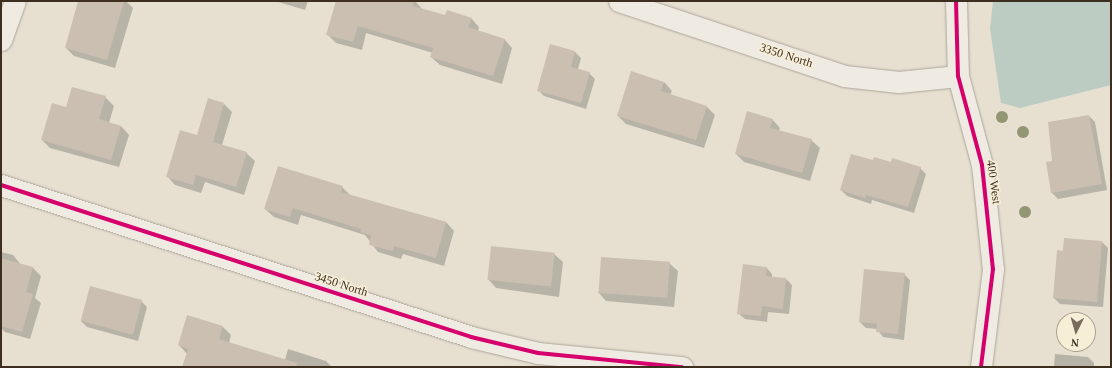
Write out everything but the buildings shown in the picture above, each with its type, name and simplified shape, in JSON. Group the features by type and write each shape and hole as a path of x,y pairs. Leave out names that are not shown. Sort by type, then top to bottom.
{"street":[{"path":"1,40 15,1"},
{"name":"3350 North","path":"619,1 844,76 899,82 958,76"},
{"name":"400 West","path":"956,1 958,76 982,165 993,269 981,367"},
{"name":"3450 North","path":"1,185 471,338 538,353 682,367"}],"shaded area":[{"path":"993,1 1111,1 1111,85 1020,108 1001,103 990,29"}],"cycle path":[{"path":"956,1 958,76 982,165 993,269 981,367"},
{"path":"1,185 471,337 538,353 682,367"}]}
